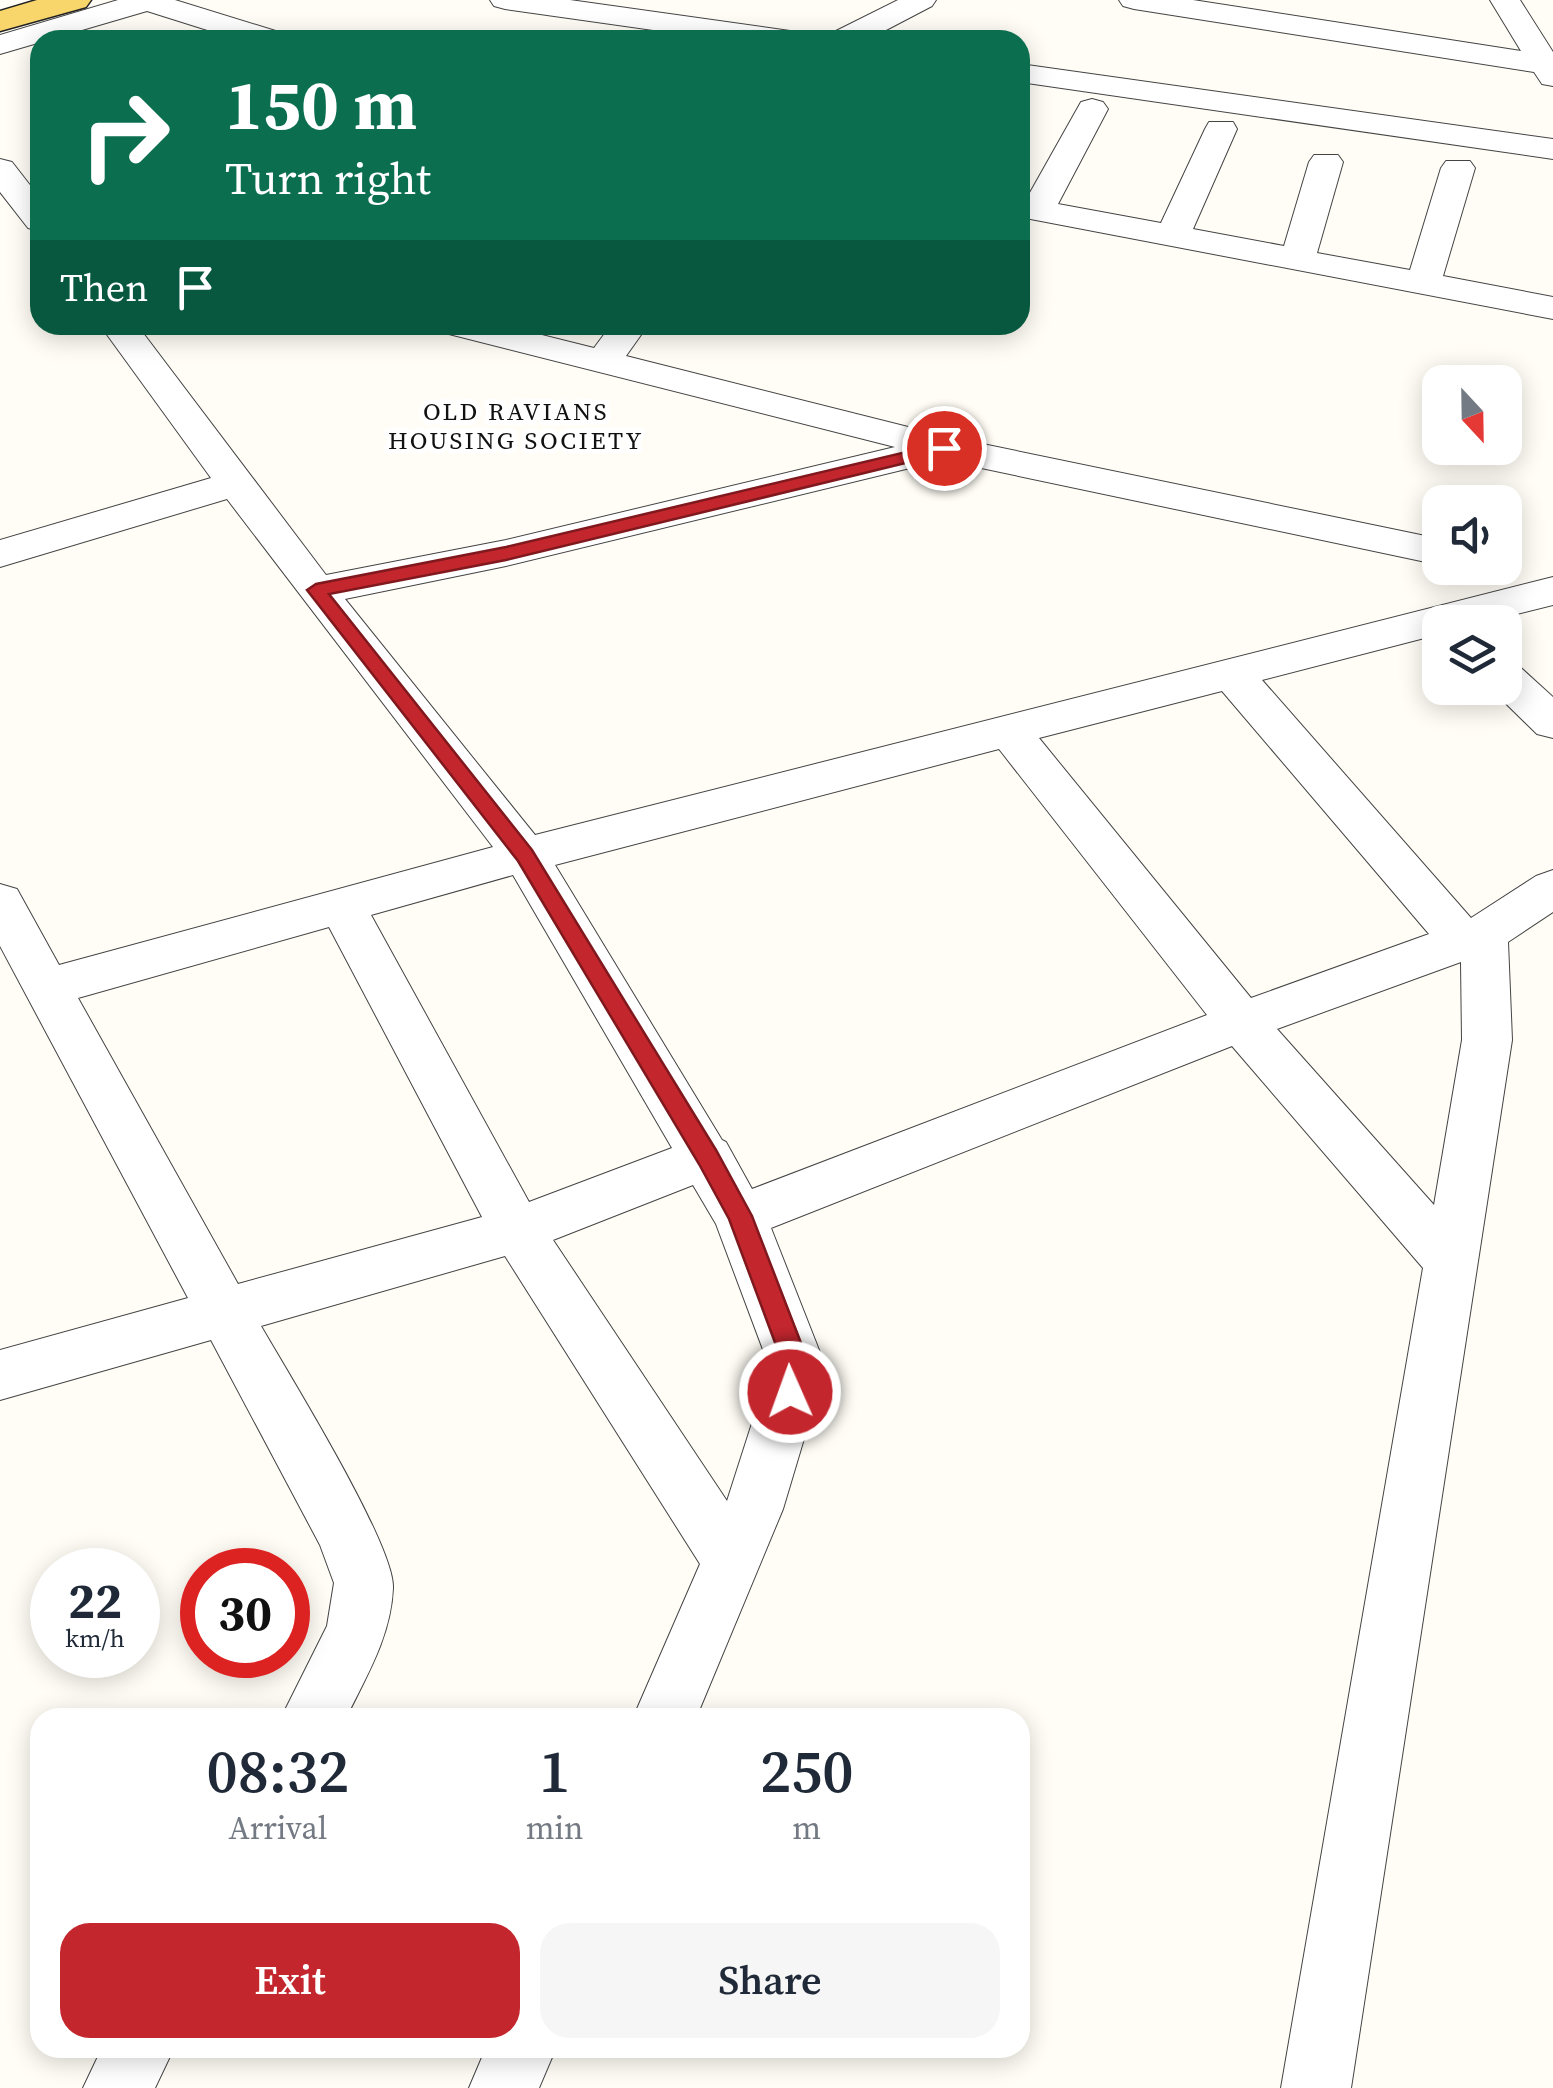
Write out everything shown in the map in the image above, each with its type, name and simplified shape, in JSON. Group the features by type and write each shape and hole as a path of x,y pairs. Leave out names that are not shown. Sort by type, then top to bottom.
{"main road":[{"path":"0,21 74,0"}],"street":[{"path":"49,30 148,0 240,30"},
{"path":"506,0 719,30"},
{"path":"862,30 921,0"},
{"path":"1134,0 1549,71"},
{"path":"1505,0 1549,71"},
{"path":"0,45 30,36"},
{"path":"1030,74 1553,149"},
{"path":"1030,211 1092,109"},
{"path":"1173,236 1221,129"},
{"path":"1297,260 1326,162"},
{"path":"0,168 30,204"},
{"path":"1424,284 1458,168"},
{"path":"1030,218 1173,236 1553,308"},
{"path":"1030,220 1142,262"},
{"path":"125,335 316,590 525,855 740,1216 793,1356 785,1409 754,1509 668,1708"},
{"path":"495,335 944,448 1422,548"},
{"path":"602,364 623,335"},
{"path":"316,590 506,554 944,448"},
{"path":"0,554 237,484"},
{"path":"1522,569 1553,575"},
{"path":"1504,605 1553,591"},
{"path":"48,987 525,855 1422,627"},
{"path":"1232,674 1474,938 1487,1040 1316,2088"},
{"path":"1522,694 1553,724"},
{"path":"1009,731 1242,1022 1451,1262"},
{"path":"740,1216 1242,1022 1474,938 1553,888"},
{"path":"0,902 346,1534 364,1583 357,1632 317,1708"},
{"path":"342,906 517,1230 732,1560"},
{"path":"0,1376 517,1230 708,1157"},
{"path":"118,2088 134,2058"},
{"path":"504,2088 517,2058"}],"district":[{"name":"OLD RAVIANS HOUSING SOCIETY","path":"516,426"}],"route":[{"path":"790,1392 793,1356 740,1216 708,1157 525,855 316,590 506,554 944,448"}]}
